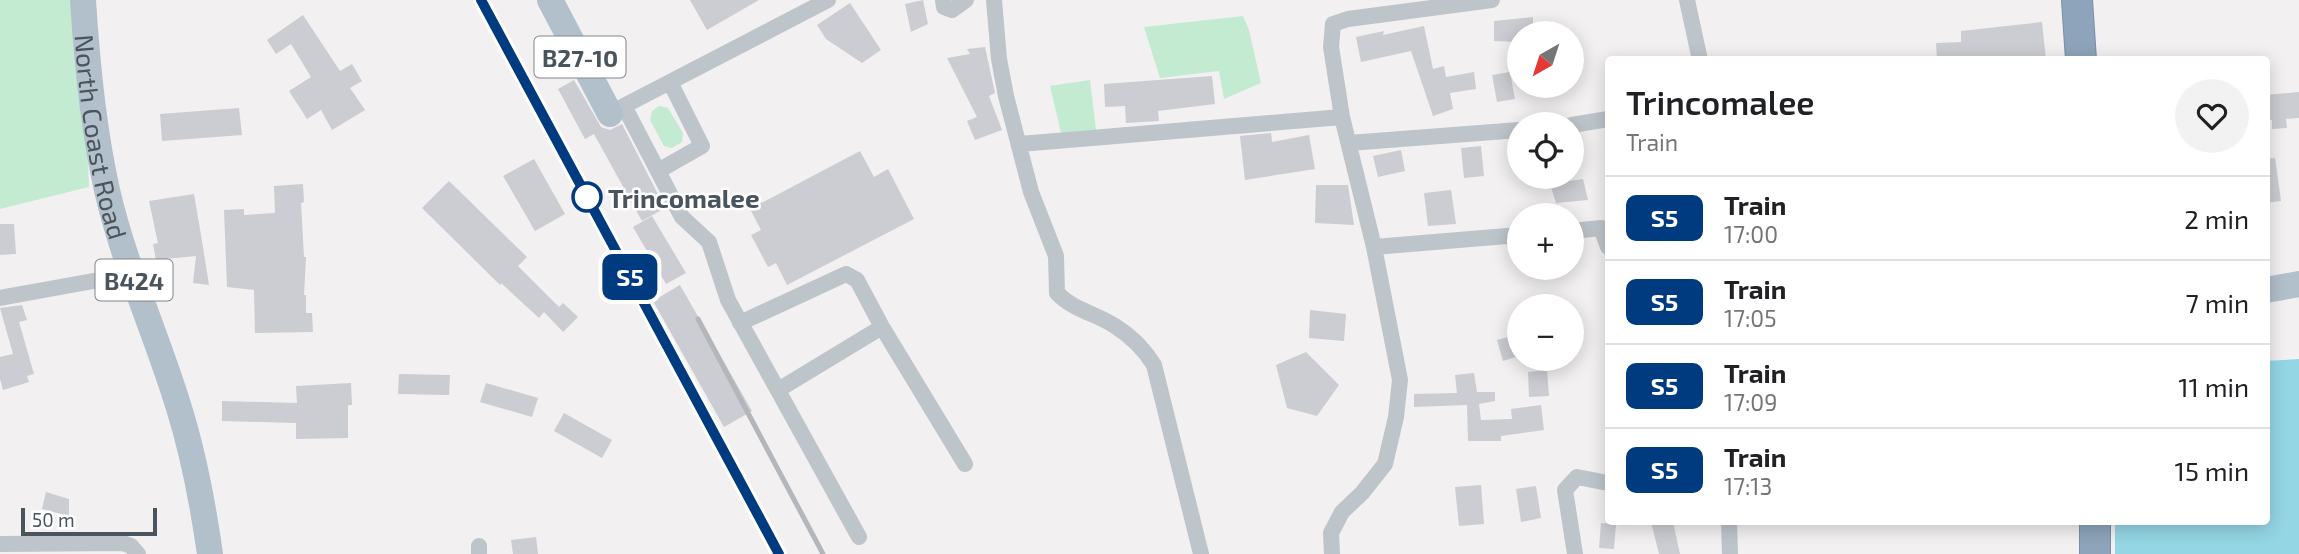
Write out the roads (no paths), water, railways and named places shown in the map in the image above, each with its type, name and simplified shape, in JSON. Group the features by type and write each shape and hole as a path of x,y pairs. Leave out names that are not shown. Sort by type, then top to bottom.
{"highway":[{"path":"2077,0 2081,56"},
{"path":"2095,525 2095,554"}],"main road":[{"name":"North Coast Road","path":"83,0 91,104 107,191 132,274 179,408 201,493 210,554"},
{"name":"B27-10","path":"550,0 617,110"},
{"path":"2270,289 2299,284"}],"street":[{"path":"828,0 617,110 657,171 681,217 709,242 728,300 859,537"},
{"path":"943,0 944,7 952,10 966,0"},
{"path":"994,0 999,59 1006,96 1031,192 1056,256 1056,293 1066,303 1115,325 1144,348 1154,365 1201,554"},
{"path":"1332,554 1331,533 1342,512 1362,493 1384,464 1396,417 1400,380 1374,247 1342,117 1331,47 1333,24 1348,19 1492,0"},
{"path":"1687,0 1699,56"},
{"path":"657,171 702,146 670,82"},
{"path":"1020,144 1342,117"},
{"path":"1584,123 1605,120"},
{"path":"1349,143 1507,131"},
{"path":"1584,230 1605,227"},
{"path":"1374,247 1507,236"},
{"path":"0,298 132,274"},
{"path":"740,323 846,274 857,280 882,327 965,464"},
{"path":"778,390 882,327"},
{"path":"1575,554 1565,490 1577,477 1605,482"},
{"path":"1729,525 1730,554"},
{"path":"0,544 123,543 131,546 138,554"}],"water":[{"path":"2299,359 2299,554 2115,554 2115,525 2270,525 2270,361"}],"railway":[{"path":"478,0 778,554"},
{"path":"698,319 823,554"}],"train":[{"name":"S5","path":"481,0 779,554"}],"place":[{"name":"Trincomalee","path":"587,197"}]}
